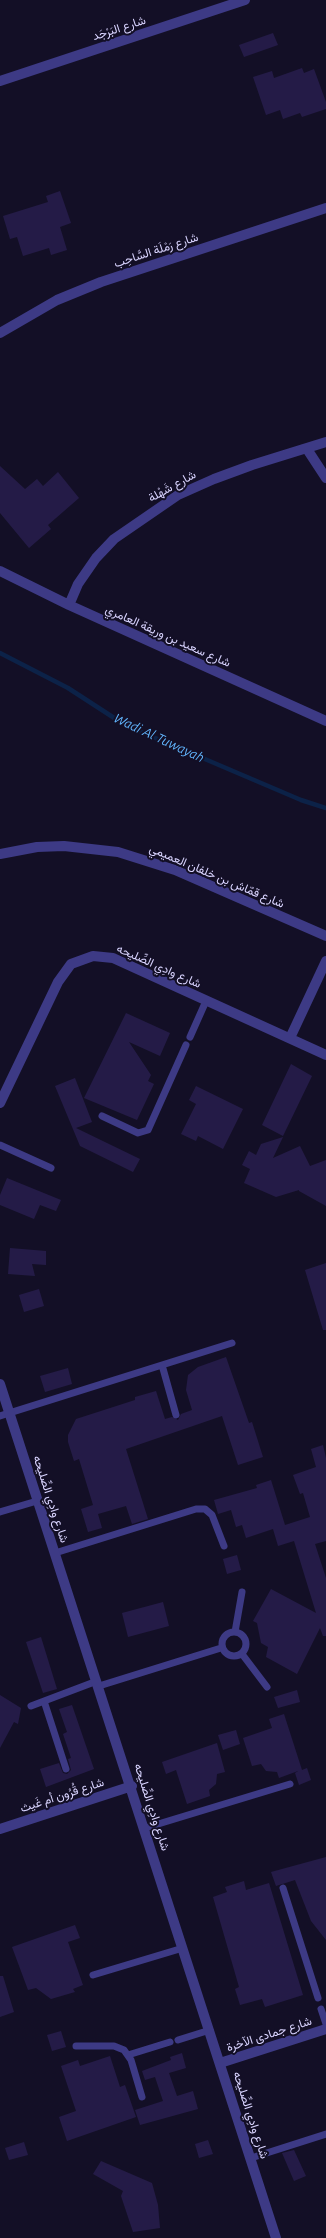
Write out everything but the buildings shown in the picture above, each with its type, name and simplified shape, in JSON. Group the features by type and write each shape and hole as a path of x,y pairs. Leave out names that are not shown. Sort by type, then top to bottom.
{"street":[{"name":"شارع البَرْجَد","path":"0,81 245,0"},
{"name":"شارع رَمْلَة السَّاحِب","path":"0,333 56,300 101,282 326,208"},
{"name":"شارع شَهْلة","path":"69,605 78,584 105,548 114,539 178,495 214,478 326,442"},
{"path":"307,449 326,478"},
{"name":"شارع سعيد بن وريقة العامري","path":"0,571 69,605 326,721"},
{"name":"شارع قمّاش بن خلفان العميمي","path":"0,854 37,848 64,846 118,852 175,870 326,936"},
{"name":"شارع وادِي الصِّليحه","path":"1,1098 58,982 71,964 81,959 93,956 113,958 326,1055"},
{"path":"290,1038 326,961"},
{"name":"شارع وادِي الصِّليحه","path":"0,1384 4,1415 38,1500 132,1786 276,2238"},
{"name":"شارع قُرُون أم غَيث","path":"0,1829 132,1786"},
{"name":"شارع جمادى الآخرة","path":"220,2063 326,2029"}],"lane":[{"path":"190,1037 206,1001"},
{"path":"102,1116 138,1133 148,1130 186,1045"},
{"path":"0,1145 51,1168"},
{"path":"4,1415 232,1343"},
{"path":"162,1365 176,1415"},
{"path":"0,1512 38,1500"},
{"path":"55,1553 196,1509 205,1509 212,1515 224,1546"},
{"path":"235,1632 242,1592"},
{"path":"235,1632 239,1633 246,1641 246,1646 242,1654 237,1656 228,1655 221,1648 222,1638 226,1634 235,1632"},
{"path":"31,1706 98,1684 221,1648"},
{"path":"242,1654 267,1687"},
{"path":"44,1701 66,1769"},
{"path":"145,1828 290,1784"},
{"path":"283,1888 318,1998"},
{"path":"93,1975 184,1948"},
{"path":"321,2009 326,2024"},
{"path":"178,2040 210,2030"},
{"path":"128,2055 170,2042"},
{"path":"76,2046 119,2047 128,2055 142,2097"},
{"path":"251,2158 326,2134"}],"waterway":[{"name":"Wadi Al Tuwayah","path":"0,653 68,688 125,725 301,800 326,808"}]}
